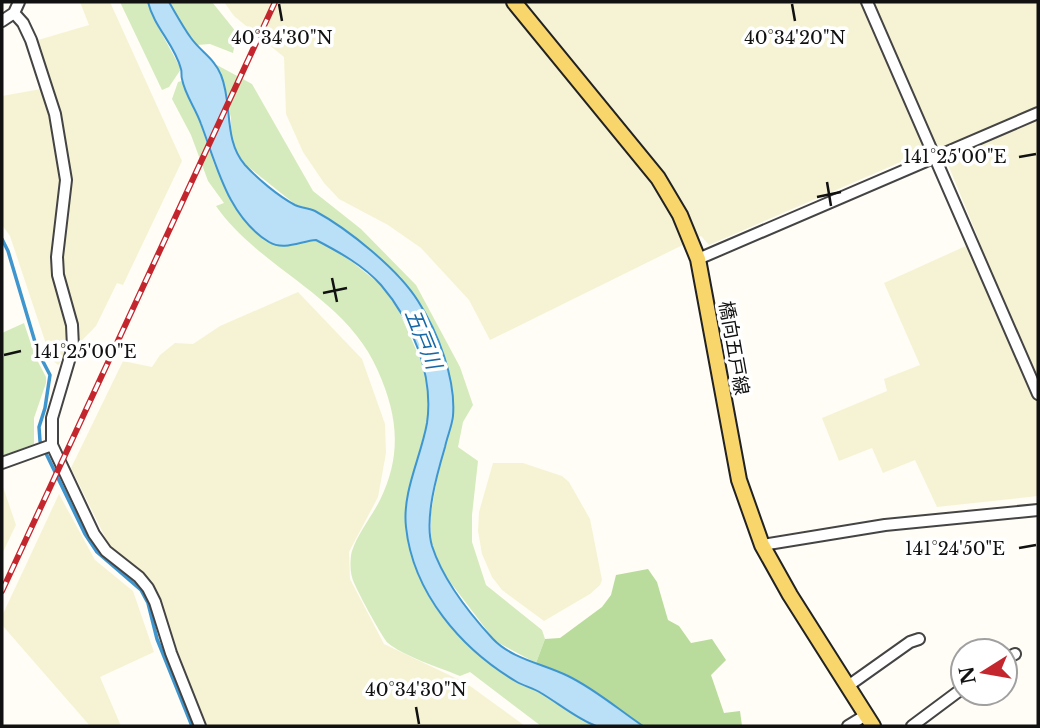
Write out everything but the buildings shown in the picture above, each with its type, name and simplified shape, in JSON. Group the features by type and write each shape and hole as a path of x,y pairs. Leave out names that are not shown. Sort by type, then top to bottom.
{"main road":[{"name":"橋向五戸線","path":"514,2 658,178 680,215 698,259 738,480 762,545 790,595 870,721"}],"street":[{"path":"2,21 14,13 19,2"},
{"path":"867,2 1038,394"},
{"path":"14,13 32,40 61,140 66,180 57,257 58,275 72,325 73,346 52,418 52,445 94,534 106,551 139,578 152,595 171,653 200,726"},
{"path":"698,259 1038,113"},
{"path":"2,463 52,445"},
{"path":"762,545 885,525 1038,510"},
{"path":"848,686 910,642 919,639"},
{"path":"912,726 949,698"},
{"path":"848,726 870,721"}],"shaded area":[{"path":"80,2 110,2 182,161 123,285 117,283 96,326 58,365 51,359 10,236 2,225 2,96 52,87 38,40 89,25"},
{"path":"224,2 1038,2 1038,496 937,507 915,460 883,473 872,448 839,461 822,418 887,391 884,379 920,365 884,283 979,240 940,145 709,245 701,236 490,340 469,300 421,248 388,225 339,199 324,183 303,152 286,114 284,57 234,16"},
{"path":"298,292 362,359 385,424 386,453 378,497 349,552 350,579 384,644 466,683 525,726 206,726 151,580 109,545 71,468 123,361 152,367 160,355 175,343 193,344 220,326"},
{"path":"493,463 523,463 562,476 569,482 590,519 602,580 600,585 590,594 544,621 502,590 492,577 482,554 478,531 479,512"},
{"path":"2,484 16,525 2,554"},
{"path":"59,494 95,560 133,591 154,652 100,677 121,726 90,726 2,625 2,616"}],"green space":[{"path":"120,2 148,2 181,69 169,87 162,90"},
{"path":"169,2 212,2 237,33 233,53 210,44 197,45"},
{"path":"215,64 252,84 313,191 361,229 416,285 460,367 473,405 463,422 458,447 478,461 472,542 486,585 542,630 545,639 536,663 495,641 444,574 431,544 431,513 438,473 453,418 448,368 435,338 401,277 342,230 314,210 296,205 246,165 235,150 221,75"},
{"path":"182,81 232,203 290,245 316,240 341,253 381,285 399,311 425,370 428,399 427,423 415,467 427,594 444,619 488,662 518,683 536,690 597,726 541,726 470,672 460,676 403,653 385,639 354,582 350,564 355,544 380,500 392,467 395,436 385,388 364,345 346,323 256,248 216,206 224,203 208,181 191,135 172,99 178,82"},
{"path":"24,323 46,383 34,418 34,444 2,456 2,333"},
{"path":"648,569 657,582 668,620 679,626 691,643 712,639 726,660 711,675 724,713 740,711 742,726 643,726 570,677 536,663 545,639 560,638 602,607 611,595 616,575"}],"water":[{"name":"五戸川","path":"148,2 169,2 191,38 218,69 225,86 234,144 245,165 282,197 295,205 313,210 357,239 398,276 425,313 444,356 453,402 452,424 432,496 430,535 437,559 458,596 493,639 509,652 578,681 643,726 601,727 582,719 496,669 459,636 443,617 418,574 406,527 407,501 427,423 428,405 424,368 411,332 381,285 350,260 316,240 287,246 275,245 243,219 219,173 186,91 178,60"}],"waterway":[{"path":"2,239 38,352 50,375 39,427 40,441 85,534 97,552 141,590 148,603 157,639 192,726"}],"railway":[{"path":"2,591 275,2"}]}
